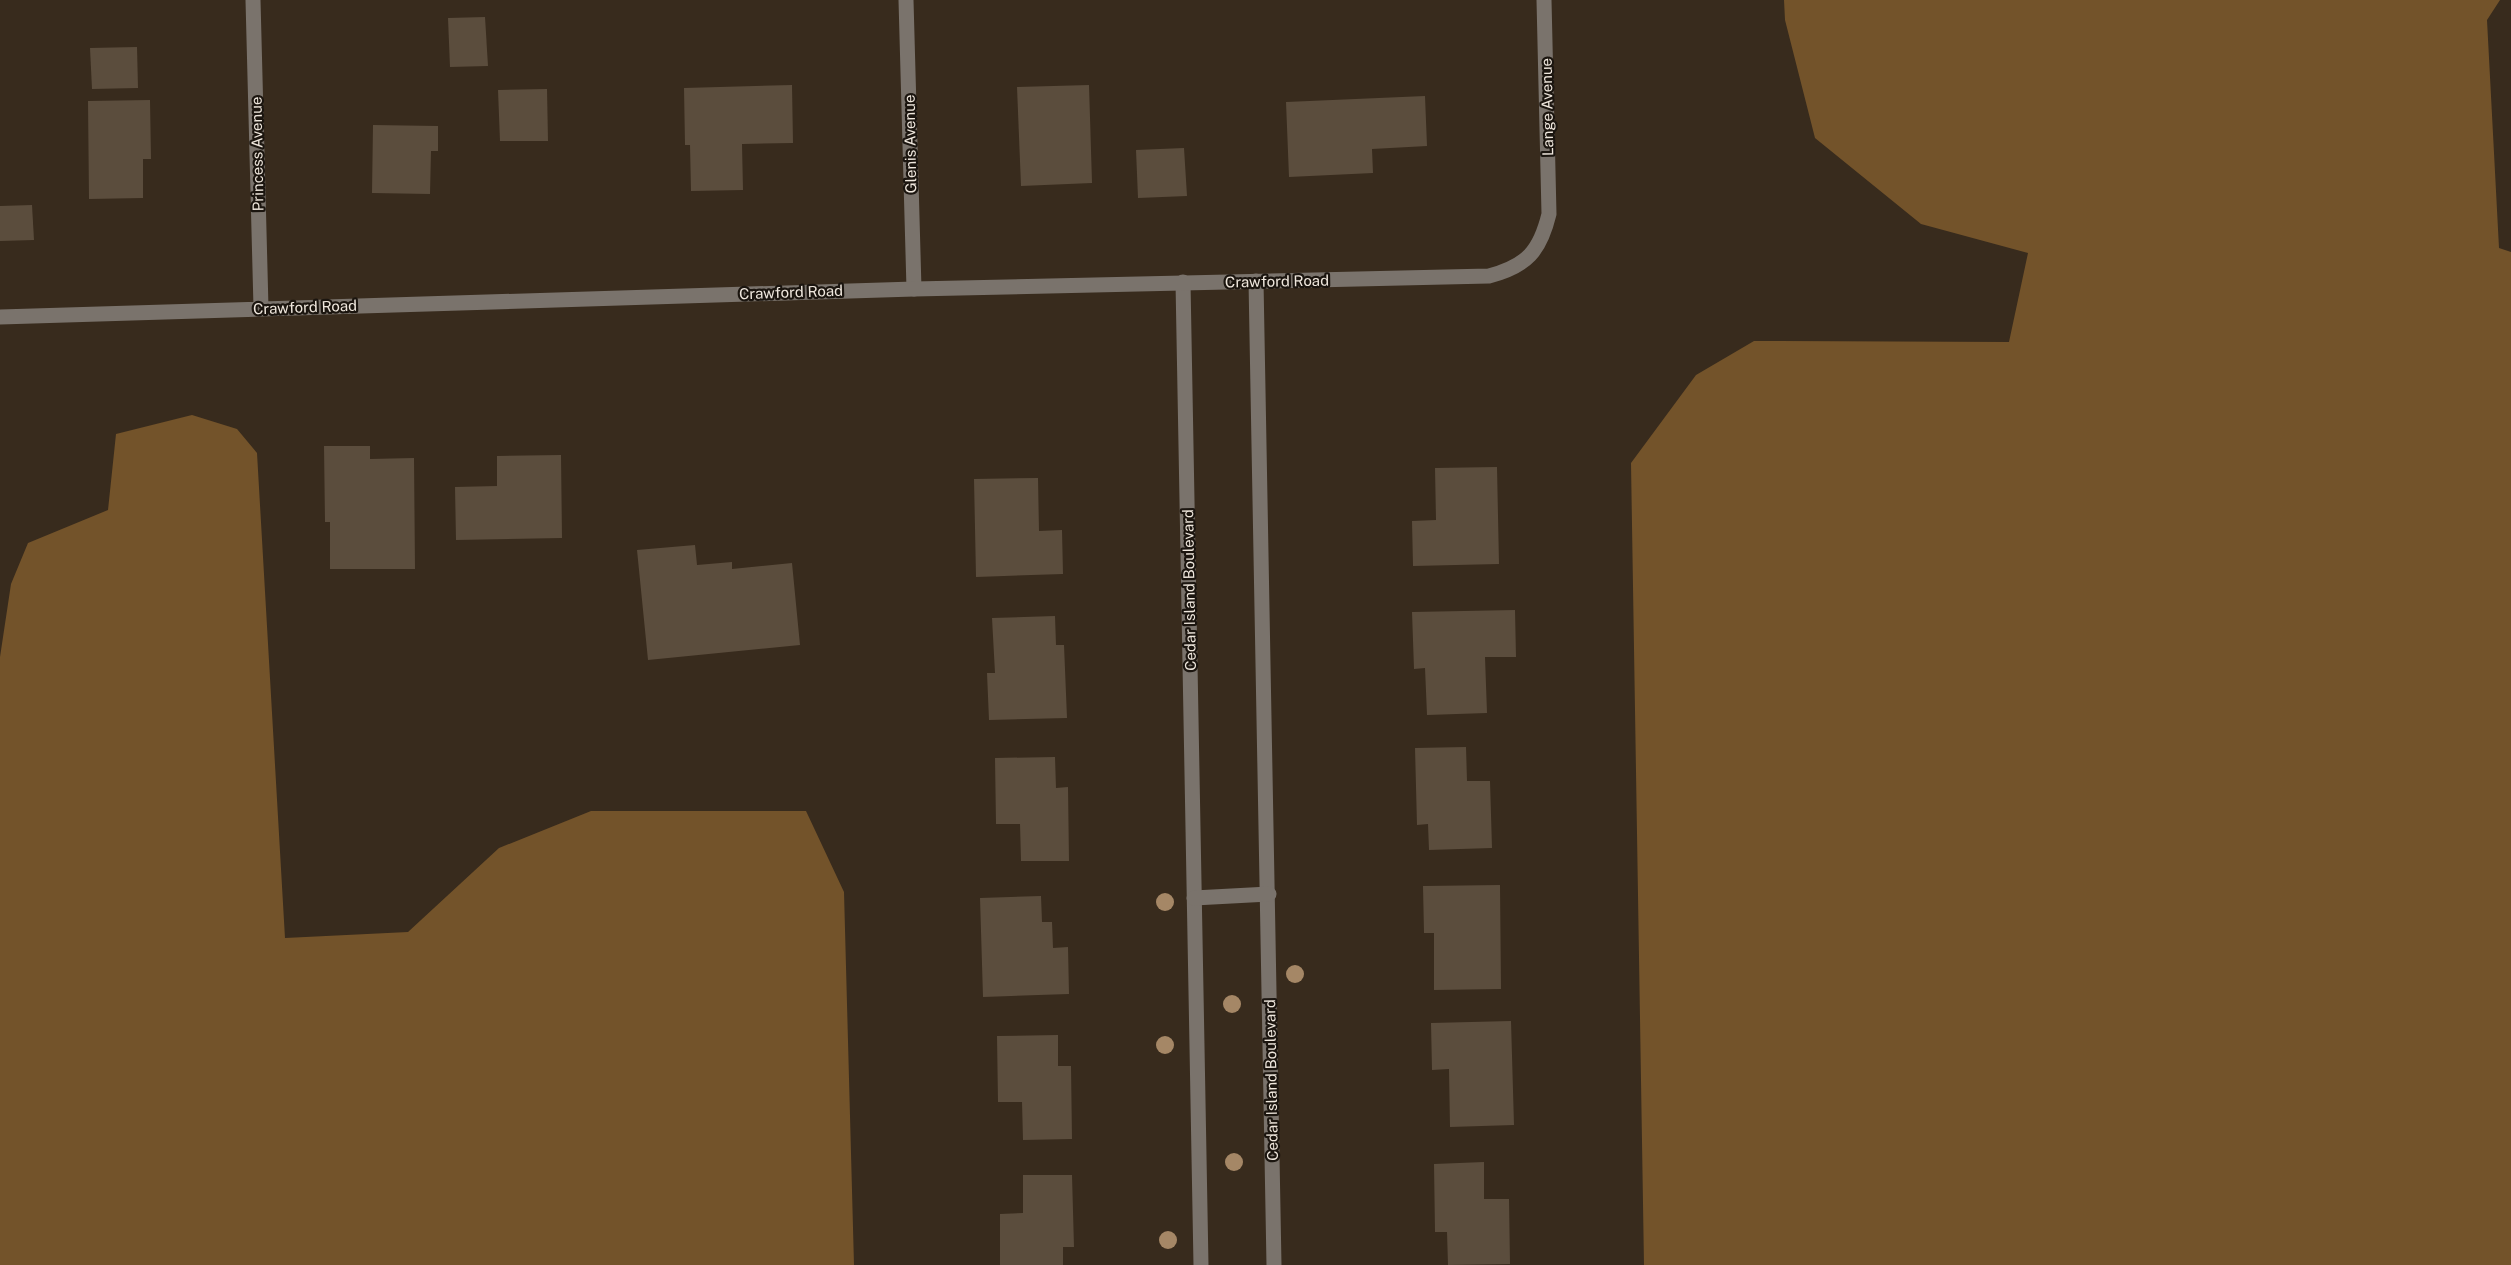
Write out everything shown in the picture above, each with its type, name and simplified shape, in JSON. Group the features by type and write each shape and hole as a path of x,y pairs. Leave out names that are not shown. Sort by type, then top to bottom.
{"street":[{"name":"Princess Avenue","path":"253,0 261,308"},
{"name":"Glenis Avenue","path":"906,0 914,289"},
{"name":"Lange Avenue","path":"1544,0 1549,214"},
{"name":"Crawford Road","path":"0,317 914,289 1489,276 1507,271 1533,254 1543,236 1549,214"},
{"name":"Cedar Island Boulevard","path":"1256,281 1274,1265"},
{"name":"Cedar Island Boulevard","path":"1183,282 1201,1265"},
{"path":"1194,898 1269,894"}],"shaded area":[{"path":"1784,0 2500,0 2487,20 2499,248 2511,252 2511,1265 1644,1265 1631,463 1696,375 1754,341 2009,342 2028,253 1921,224 1815,138 1785,20"},
{"path":"192,415 237,429 257,453 285,938 408,932 499,848 591,811 806,811 844,892 854,1265 0,1265 0,657 11,584 28,543 108,510 116,434"}],"building":[{"path":"485,17 488,66 450,67 448,18"},
{"path":"137,47 138,88 92,89 90,48"},
{"path":"792,85 793,143 742,144 743,190 691,191 690,145 685,145 684,88"},
{"path":"1089,85 1092,183 1021,186 1017,87"},
{"path":"547,89 548,141 500,141 498,90"},
{"path":"1425,96 1427,146 1372,149 1373,173 1289,177 1286,102"},
{"path":"150,100 151,159 143,159 143,198 89,199 88,101"},
{"path":"373,125 438,126 438,151 431,151 430,194 372,193"},
{"path":"1184,148 1187,196 1138,198 1136,150"},
{"path":"32,205 34,240 0,241 0,206"},
{"path":"324,446 370,446 370,459 414,458 415,569 330,569 330,522 325,522"},
{"path":"561,455 562,538 456,540 455,487 497,486 497,456"},
{"path":"1497,467 1499,564 1413,566 1412,521 1436,520 1435,468"},
{"path":"1038,478 1039,531 1062,530 1063,574 976,577 974,479"},
{"path":"695,545 697,565 732,562 732,569 792,563 800,645 648,660 637,550"},
{"path":"1515,610 1516,657 1485,657 1487,713 1427,715 1425,668 1414,669 1412,612"},
{"path":"1055,616 1056,645 1064,645 1067,718 989,720 987,673 995,673 992,618"},
{"path":"1466,747 1467,781 1490,781 1492,848 1429,850 1428,824 1417,825 1415,748"},
{"path":"1055,757 1056,788 1068,787 1069,861 1021,861 1020,824 996,824 995,758"},
{"path":"1500,885 1501,989 1434,990 1434,933 1424,933 1423,886"},
{"path":"1041,896 1042,922 1052,922 1053,948 1068,947 1069,994 983,997 980,898"},
{"path":"1511,1021 1514,1125 1450,1127 1449,1069 1432,1070 1431,1023"},
{"path":"1058,1035 1058,1066 1071,1066 1072,1139 1023,1140 1022,1102 998,1102 997,1036"},
{"path":"1484,1162 1484,1199 1509,1199 1510,1264 1448,1265 1447,1232 1435,1232 1434,1164"},
{"path":"1023,1175 1072,1175 1074,1247 1063,1247 1063,1265 1000,1265 1000,1214 1023,1213"}]}
